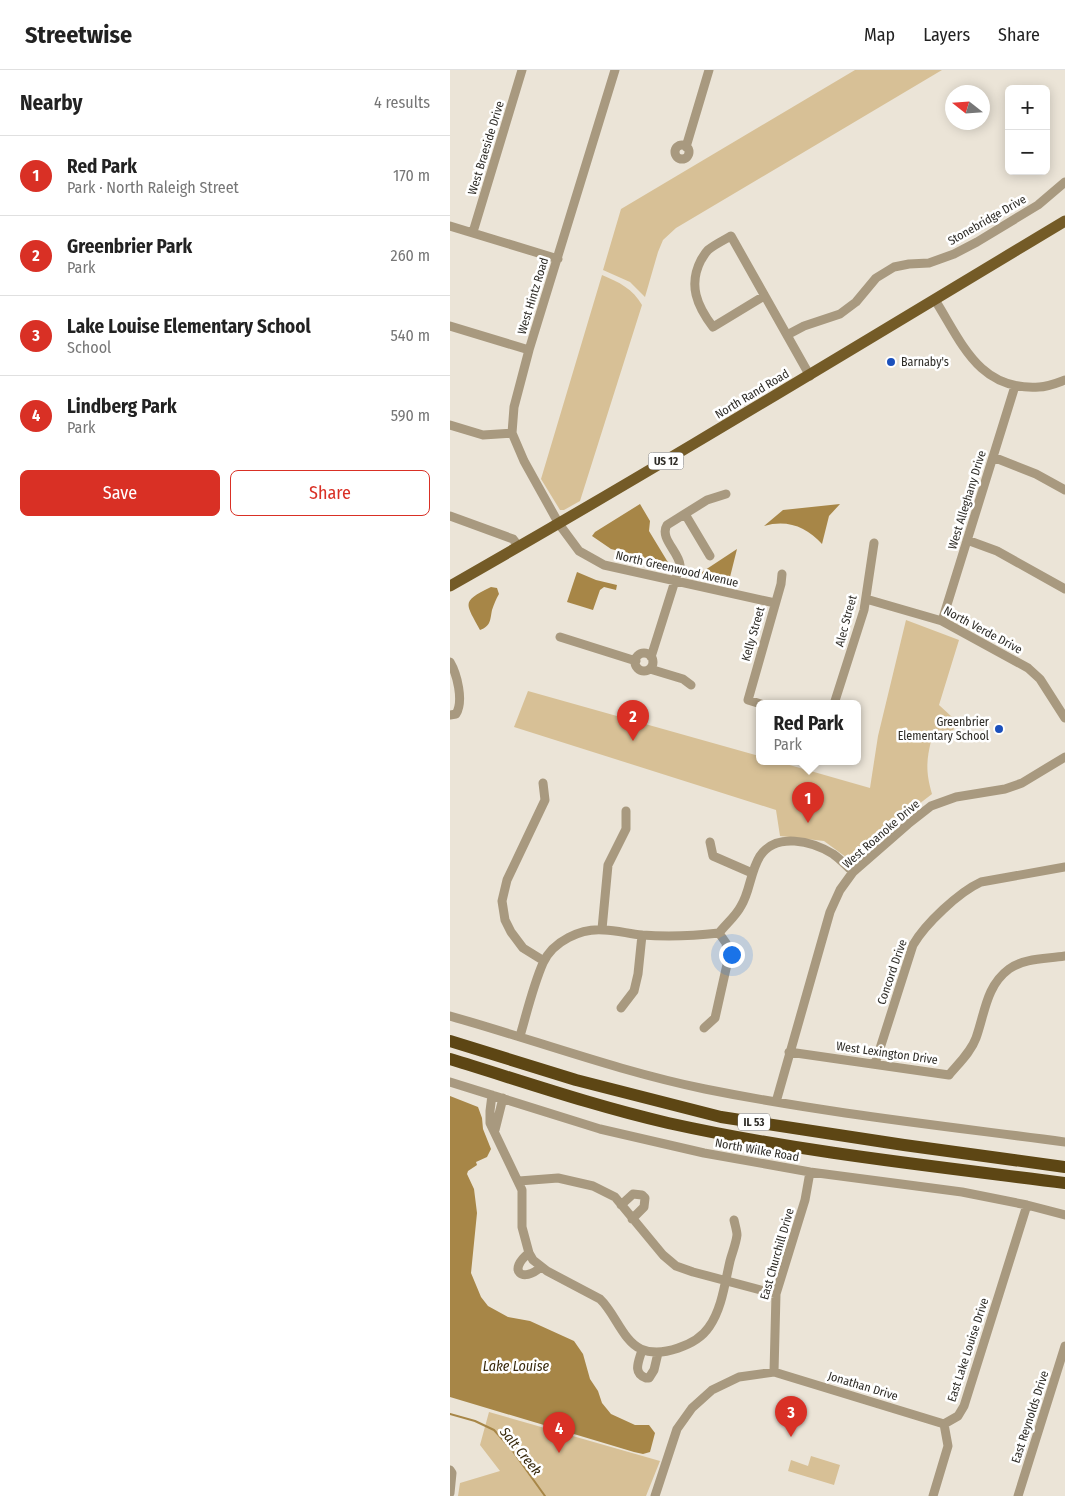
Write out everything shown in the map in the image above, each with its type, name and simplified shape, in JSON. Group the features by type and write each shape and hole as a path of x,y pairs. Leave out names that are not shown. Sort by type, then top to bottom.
{"highway":[{"name":"IL 53","path":"450,1041 576,1080 721,1117 904,1145 1065,1166"},
{"name":"IL 53","path":"450,1059 601,1105 666,1122 728,1135 835,1153 1065,1183"}],"main road":[{"name":"North Rand Road","path":"450,586 810,376 1065,221"}],"street":[{"name":"West Braeside Drive","path":"473,232 522,70"},
{"name":"West Hintz Road","path":"559,524 524,461 512,433 514,407 529,350 615,70"},
{"path":"686,146 709,70"},
{"name":"Stonebridge Drive","path":"786,335 804,326 840,314 856,302 876,278 894,267 929,263 954,254 978,242 1038,205 1065,182"},
{"path":"450,226 558,259"},
{"path":"764,296 713,327 704,314 697,298 694,283 695,275 706,251 732,236 810,376"},
{"path":"935,300 969,355 992,378 1015,386 1041,387 1065,380"},
{"path":"450,326 529,350"},
{"name":"West Alleghany Drive","path":"942,621 1015,386"},
{"path":"450,425 482,435 512,433"},
{"path":"993,458 1036,474 1065,490"},
{"path":"651,657 644,654 638,656 636,666 646,671 652,664 651,657 680,565 680,559 664,535 664,529 667,525 707,500 726,494"},
{"path":"685,514 710,556"},
{"path":"450,516 513,539 519,547"},
{"name":"North Greenwood Avenue","path":"559,524 579,551 604,565 775,603"},
{"path":"967,540 997,551 1065,589"},
{"name":"Alec Street","path":"835,700 864,610 874,542"},
{"name":"Kelly Street","path":"756,702 748,700 782,574"},
{"name":"North Verde Drive","path":"866,599 942,621 1028,668 1040,679 1065,718"},
{"path":"560,637 636,660"},
{"path":"450,662 457,675 454,690 458,709 456,714 450,716"},
{"path":"650,668 683,679 691,685"},
{"name":"West Roanoke Drive","path":"776,1102 830,912 840,890 853,872 931,806 956,797 1005,789 1022,783 1065,757"},
{"path":"543,783 545,800 507,880 502,901 505,920 511,932 523,948 544,961"},
{"path":"602,929 608,865 626,829 626,811"},
{"path":"520,1036 544,961 553,949 567,938 584,932 602,929 642,935 688,936 719,933 741,906 752,873 761,855 771,845 783,840 798,841 832,854 853,872"},
{"path":"710,842 713,856 752,873"},
{"name":"Concord Drive","path":"875,1064 912,945 920,932 968,888 981,882 1065,866"},
{"path":"704,1028 715,1018 728,960 726,943 719,933"},
{"path":"621,1008 634,991 638,974 642,935"},
{"name":"West Lexington Drive","path":"789,1052 949,1075 966,1055 976,1038 986,1001 994,986 1009,969 1026,962 1065,956"},
{"path":"450,1016 628,1070 703,1088 776,1102 1065,1142"},
{"name":"North Wilke Road","path":"450,1082 600,1129 704,1153 810,1172 962,1192 1027,1204 1065,1215"},
{"path":"492,1095 490,1123 522,1190 522,1227 529,1254 541,1267 600,1299 607,1305 634,1345 642,1350 658,1353 685,1345 700,1336 709,1327 717,1312 737,1234 734,1220"},
{"path":"495,1130 503,1098"},
{"name":"East Churchill Drive","path":"774,1372 776,1294 805,1200 810,1172"},
{"path":"519,1181 558,1178 593,1186 614,1197 663,1255 676,1266 776,1294"},
{"path":"621,1205 633,1194 642,1195 645,1198 644,1207 632,1219"},
{"name":"East Lake Louise Drive","path":"944,1424 958,1416 963,1409 1027,1204"},
{"path":"529,1254 520,1260 518,1270 521,1274 533,1274 541,1267"},
{"name":"East Reynolds Drive","path":"1018,1496 1065,1346"},
{"path":"642,1350 637,1371 638,1375 646,1378 649,1378 654,1370 658,1353"},
{"path":"655,1496 677,1429 692,1408 712,1390 725,1382 739,1377 774,1372"},
{"name":"Jonathan Drive","path":"774,1372 944,1424"},
{"path":"933,1496 948,1446 944,1424"},
{"path":"450,1470 452,1473 450,1493"}],"shaded area":[{"path":"855,70 942,70 676,228 663,240 645,297 630,282 603,270 621,209"},
{"path":"602,275 625,287 642,305 580,501 564,510 560,510 541,479"},
{"path":"906,620 959,640 939,705 952,717 950,723 955,724 950,742 931,741 928,755 927,768 932,794 891,827 854,863 824,841 780,836 776,810 514,727 528,691 756,755 756,765 790,765 870,788 878,736"},
{"path":"489,1412 660,1461 646,1496 458,1496 460,1483 500,1471 480,1445"},
{"path":"811,1456 840,1465 834,1485 788,1471 791,1460 808,1466"}],"water":[{"path":"640,504 650,521 649,531 669,564 611,549 592,536 595,532"},
{"path":"840,504 829,516 822,544 810,533 796,526 781,523 764,526 783,510"},
{"path":"737,549 729,581 699,574"},
{"path":"577,572 596,580 617,585 616,590 604,587 600,590 593,610 567,602"},
{"path":"491,587 497,588 499,594 489,622 486,627 480,630 469,608 470,600"},
{"name":"Lake Louise","path":"450,1096 478,1107 483,1129 491,1149 487,1157 476,1162 477,1165 468,1171 467,1174 474,1189 477,1213 471,1273 481,1297 488,1306 508,1317 530,1321 574,1341 583,1354 590,1379 598,1391 602,1403 611,1414 635,1425 649,1425 655,1433 650,1452 643,1454 634,1452 450,1397"}],"waterway":[{"name":"Salt Creek","path":"450,1414 475,1421 494,1430 512,1450 545,1496"}],"place":[{"name":"Barnaby's","path":"891,362"},
{"name":"Greenbrier Elementary School","path":"999,729"},
{"name":"Greenbrier Park","path":"633,741"},
{"name":"Red Park","path":"808,823"},
{"name":"Lake Louise Elementary School","path":"791,1437"},
{"name":"Lindberg Park","path":"559,1453"}]}
